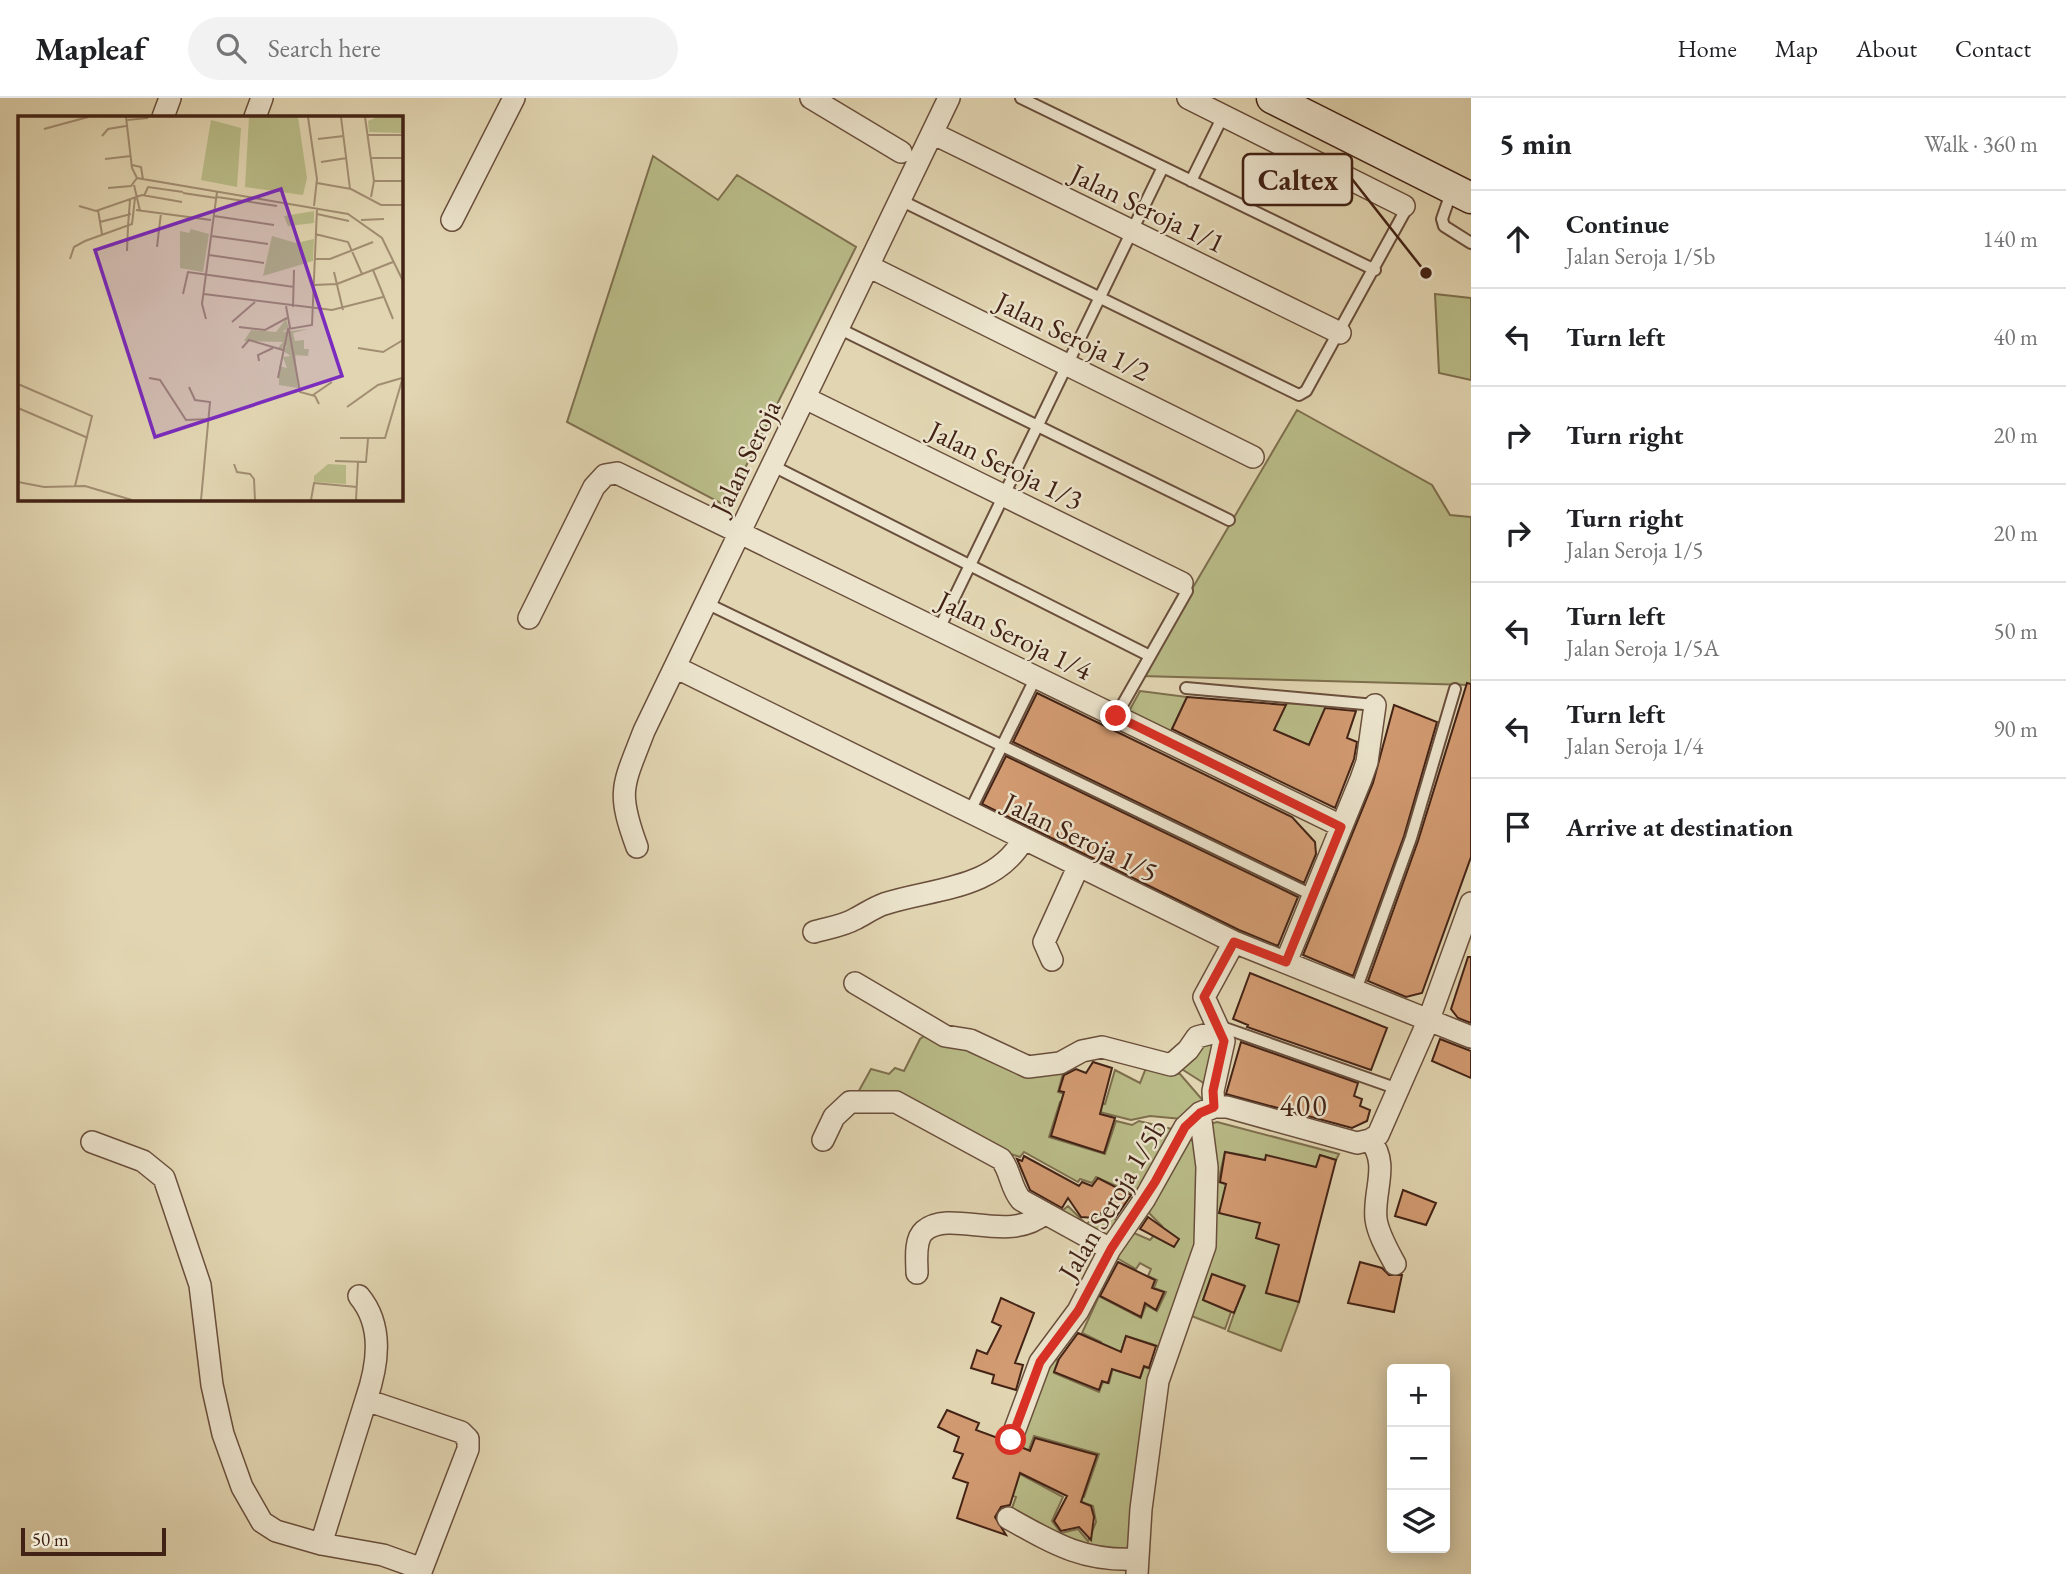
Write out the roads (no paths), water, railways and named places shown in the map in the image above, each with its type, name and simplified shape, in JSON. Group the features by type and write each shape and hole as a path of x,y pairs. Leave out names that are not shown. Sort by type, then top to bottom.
{"main road":[{"path":"1272,98 1462,193"}],"street":[{"path":"163,116 170,98"},
{"path":"255,116 262,98"},
{"path":"452,220 514,98"},
{"path":"811,98 901,152"},
{"name":"Jalan Seroja","path":"637,847 624,812 623,792 644,731 949,98"},
{"path":"1188,98 1404,206"},
{"name":"Jalan Seroja 1/1","path":"932,133 1339,333"},
{"name":"Jalan Seroja 1/2","path":"868,266 1253,457"},
{"name":"Jalan Seroja 1/3","path":"805,398 1182,583"},
{"name":"Jalan Seroja 1/4","path":"529,618 594,487 605,475 617,473 629,476 1341,827"},
{"name":"Jalan Seroja 1/5","path":"675,667 1234,942 1471,1037"},
{"path":"1286,962 1367,762 1375,705"},
{"path":"814,932 855,920 867,910 885,904 986,876 1013,858 1023,840"},
{"path":"1052,960 1044,942 1078,867"},
{"path":"1207,1110 1227,1108 1357,1143 1378,1135 1464,946 1471,903"},
{"path":"1009,1518 1066,1550 1137,1566 1158,1381 1205,1246 1207,1110 1224,1053 1219,1028 1204,997 1234,942"},
{"path":"855,983 945,1036 970,1040 1028,1067 1060,1063 1082,1051 1102,1047 1171,1065 1188,1050 1197,1037 1219,1028"},
{"path":"823,1140 834,1117 850,1102 896,1102 1001,1159 1008,1167 1015,1193 1045,1213 1111,1249"},
{"name":"Jalan Seroja 1/5b","path":"1011,1440 1040,1362 1078,1311 1111,1249 1155,1182 1185,1127 1207,1110"},
{"path":"1370,1140 1379,1151 1376,1222 1395,1265"},
{"path":"92,1142 143,1161 164,1178 195,1264 217,1415 242,1487 262,1522 268,1527 321,1544 383,1555 421,1571 468,1449 468,1440 461,1432 366,1400"},
{"path":"918,1273 919,1240 924,1231 945,1225 1020,1227 1034,1223 1045,1213"},
{"path":"321,1544 366,1400 377,1350 366,1305 359,1296"}],"lane":[{"path":"1021,98 1375,270"},
{"path":"1191,181 1223,116"},
{"path":"939,629 1163,167"},
{"path":"1462,193 1442,219 1444,226 1471,243"},
{"path":"900,200 1299,395 1306,391 1375,270 1404,213 1404,206"},
{"path":"838,328 1229,520"},
{"path":"773,466 971,563 1150,656"},
{"path":"1116,716 1187,591 1182,583"},
{"path":"706,603 1312,895"},
{"path":"969,813 1036,677"},
{"path":"1186,688 1375,705"},
{"path":"1356,990 1415,827 1455,689"},
{"path":"1219,1028 1398,1089"}],"place":[{"name":"Caltex","path":"1426,273"}],"district":[{"name":"400","path":"1304,1106"}]}
